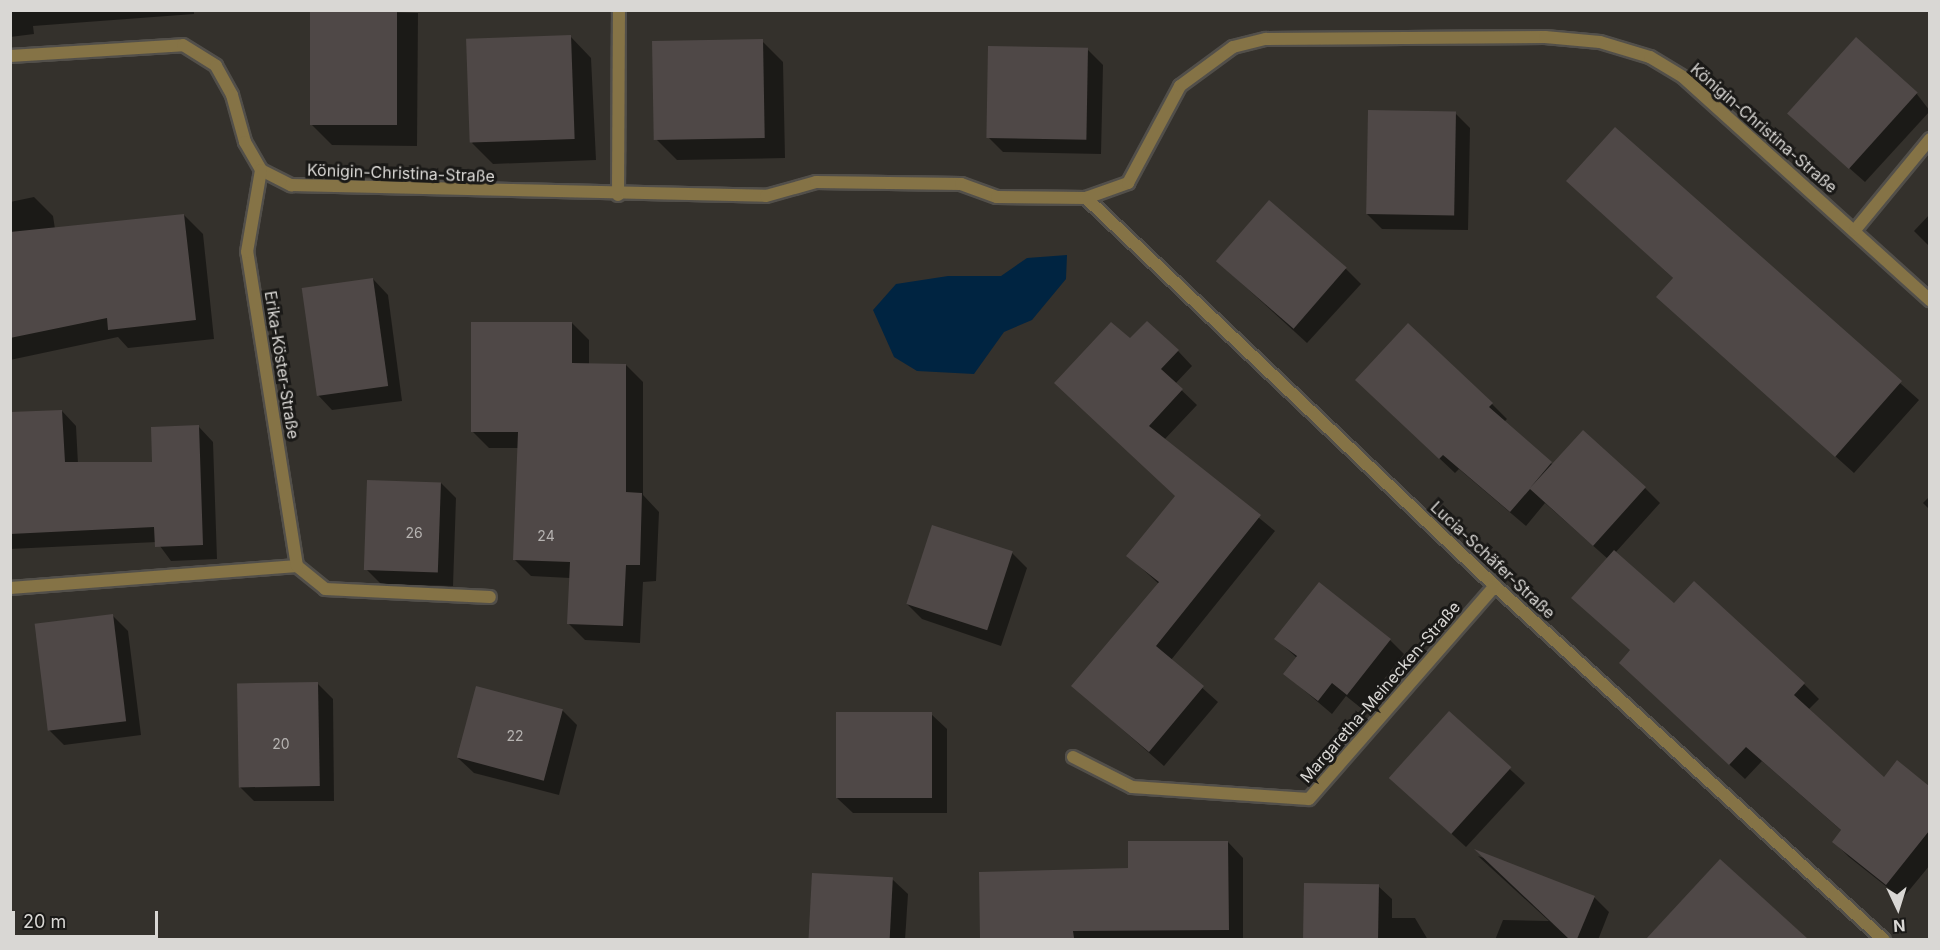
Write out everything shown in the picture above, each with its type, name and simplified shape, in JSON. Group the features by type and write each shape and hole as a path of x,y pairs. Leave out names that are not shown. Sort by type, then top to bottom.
{"street":[{"path":"618,195 619,10"},
{"name":"Königin-Christina-Straße","path":"261,170 291,185 332,189 766,196 816,182 961,184 997,198 1086,198 1128,183 1180,86 1233,47 1266,39 1545,37 1600,42 1650,57 1683,77 1929,300"},
{"path":"10,56 183,45 216,66 232,95 245,142 261,170"},
{"path":"1855,231 1929,139"},
{"name":"Erika-Köster-Straße","path":"261,170 247,252 297,566"},
{"name":"Lucia-Schäfer-Straße","path":"1086,198 1495,586 1884,939"},
{"path":"10,588 297,566 325,589 490,597"},
{"name":"Margaretha-Meinecken-Straße","path":"1073,757 1132,787 1309,799 1495,586"}],"water":[{"path":"1067,255 1066,279 1032,320 1004,332 974,374 917,371 894,357 873,310 896,284 948,276 1001,276 1027,258"}],"building":[{"path":"310,10 397,10 397,125 310,125"},
{"path":"571,35 575,139 470,143 466,39"},
{"path":"1856,37 1918,93 1849,169 1787,114"},
{"path":"763,39 765,138 654,140 652,41"},
{"path":"988,46 1088,48 1086,140 986,138"},
{"path":"1368,110 1456,112 1454,216 1366,214"},
{"path":"1615,127 1902,381 1835,457 1656,297 1673,278 1566,181"},
{"path":"1269,200 1347,268 1294,329 1216,261"},
{"path":"184,214 196,320 108,330 107,318 10,338 10,232"},
{"path":"373,278 388,386 317,396 302,288"},
{"path":"1147,321 1179,350 1161,369 1183,389 1149,426 1261,515 1156,646 1204,686 1149,752 1071,686 1159,582 1126,556 1175,496 1054,383 1111,322 1130,338"},
{"path":"471,322 572,322 572,363 626,364 626,492 642,493 640,565 626,565 623,626 567,624 570,562 513,560 518,432 471,432"},
{"path":"1408,323 1493,403 1489,407 1552,462 1530,488 1583,430 1646,487 1593,546 1530,489 1510,512 1443,455 1439,459 1355,380"},
{"path":"62,410 65,462 152,462 151,427 199,425 203,545 155,547 154,527 10,534 10,412"},
{"path":"367,480 441,483 438,573 364,570"},
{"path":"932,525 1013,551 987,630 906,604"},
{"path":"1614,550 1674,603 1694,581 1805,683 1794,695 1884,777 1897,760 1929,786 1929,831 1886,885 1832,842 1841,830 1746,747 1729,765 1619,663 1630,650 1571,598"},
{"path":"1319,582 1391,639 1347,695 1332,683 1318,701 1283,674 1297,656 1274,639"},
{"path":"113,614 126,721 48,731 35,624"},
{"path":"318,682 320,786 239,787 237,683"},
{"path":"476,686 563,709 544,781 457,757"},
{"path":"1449,711 1511,767 1451,834 1389,778"},
{"path":"836,712 932,712 932,798 836,798"},
{"path":"1128,841 1228,841 1229,930 1073,931 1074,938 980,939 979,872 1128,868"},
{"path":"1474,849 1595,896 1577,939 1569,939"},
{"path":"1720,859 1808,939 1646,939"},
{"path":"812,873 893,877 890,940 809,939"},
{"path":"1304,883 1379,884 1378,940 1303,939"}]}
